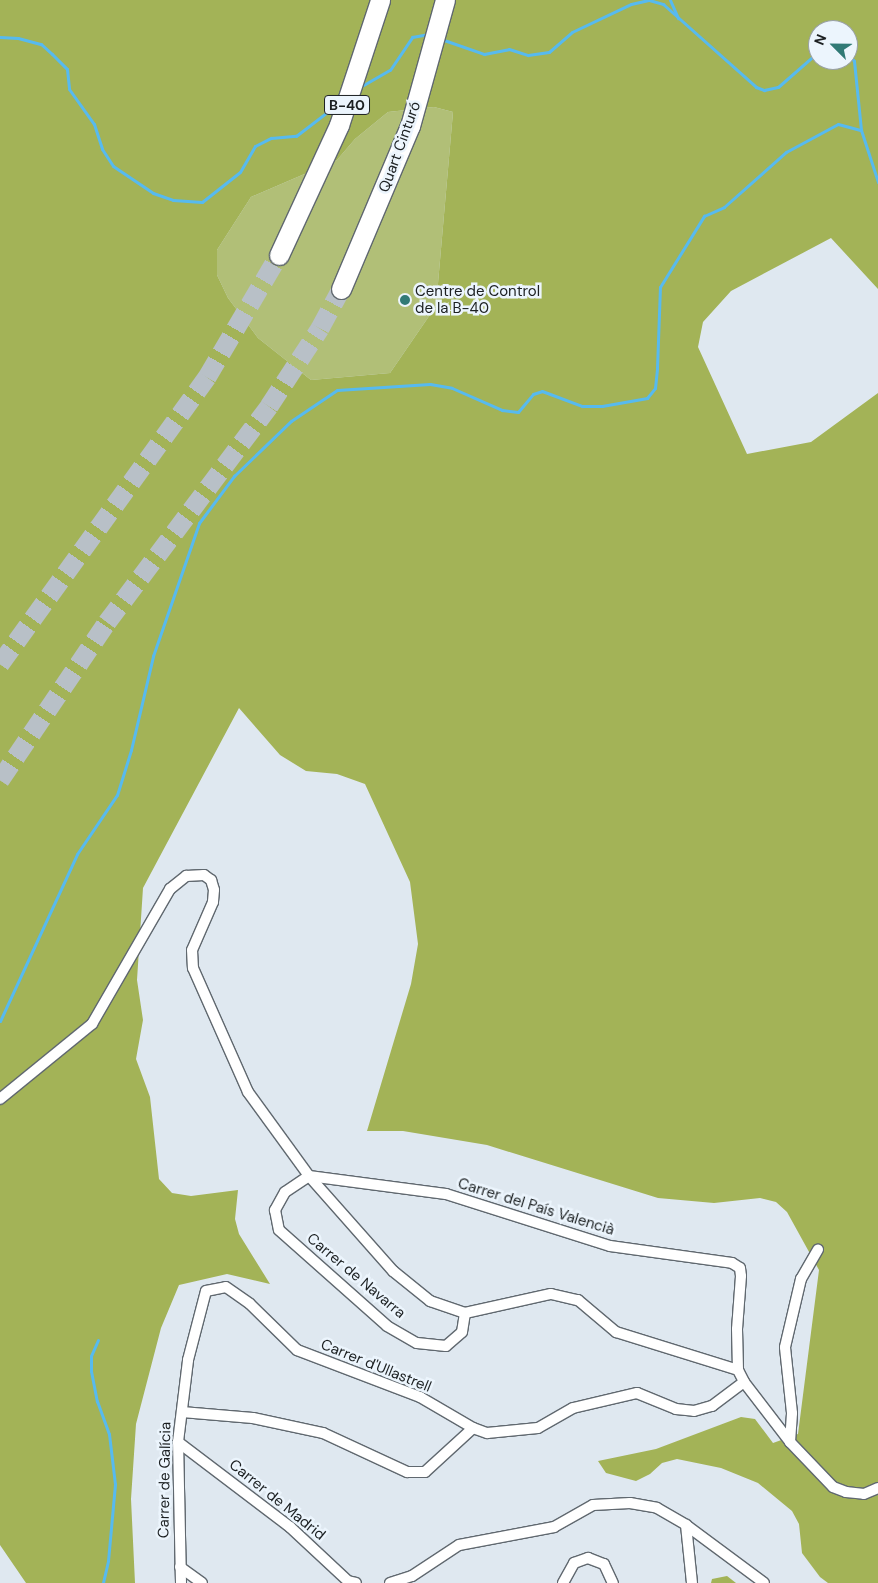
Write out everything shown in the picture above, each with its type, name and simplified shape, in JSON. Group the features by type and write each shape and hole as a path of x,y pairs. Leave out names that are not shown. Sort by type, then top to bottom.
{"highway":[{"name":"B-40","path":"279,254 304,206 353,89 380,0"},
{"name":"Quart Cinturó","path":"341,289 410,126 445,0"}],"street":[{"path":"0,1099 92,1024 170,889 186,876 198,873 211,880 214,890 214,902 192,950 193,968 200,988 248,1092 309,1176 393,1271 430,1301 465,1314 551,1294 578,1300 616,1332 738,1370 744,1382 790,1442 833,1487 846,1492 864,1494 878,1488"},
{"name":"Carrer de Navarra","path":"309,1176 285,1192 275,1210 279,1230 387,1326 417,1343 446,1346 462,1332 465,1314"},
{"name":"Carrer del País Valencià","path":"309,1176 446,1194 610,1246 732,1262 740,1268 741,1276 737,1329 738,1370"},
{"path":"790,1442 792,1414 785,1347 801,1279 818,1249"},
{"name":"Carrer d'Ullastrell","path":"206,1291 226,1287 250,1304 297,1350 420,1397 473,1428 487,1433 538,1428 573,1408 637,1393 676,1409 694,1411 712,1406 744,1382"},
{"name":"Carrer de Galícia","path":"181,1583 178,1442 188,1360 206,1291"},
{"path":"182,1412 252,1418 323,1433 407,1472 425,1472 473,1428"},
{"name":"Carrer de Madrid","path":"178,1442 290,1527 348,1581 356,1583"},
{"path":"390,1583 412,1576 459,1545 554,1527 593,1505 630,1503 657,1508 686,1525 764,1583"},
{"path":"686,1525 692,1583"},
{"path":"563,1583 574,1563 588,1558 604,1564 613,1583"},
{"path":"180,1567 202,1583"}],"green space":[{"path":"0,0 878,0 878,289 831,238 731,291 703,322 698,347 747,454 811,442 878,393 878,1583 828,1583 820,1577 802,1553 799,1524 792,1511 758,1483 721,1468 677,1459 662,1463 650,1474 636,1481 606,1473 598,1461 656,1449 741,1417 755,1419 773,1443 798,1434 819,1270 787,1212 776,1202 760,1198 714,1203 658,1198 487,1145 403,1131 367,1131 411,984 418,944 410,882 365,784 337,774 306,771 280,755 239,708 143,888 137,980 143,1020 136,1059 150,1097 159,1179 172,1193 191,1196 238,1190 235,1219 239,1234 270,1284 227,1274 179,1285 161,1328 136,1424 131,1499 135,1583 26,1583 0,1545","holes":["434,107 453,112 436,306 390,373 311,380 258,338 228,298 217,275 217,250 251,197 337,160 355,139 388,112"]},
{"path":"434,107 453,112 436,306 390,373 311,380 258,338 228,298 217,275 217,250 251,197 337,160 355,139 388,112"},
{"path":"727,1576 736,1583 711,1583 712,1579"}],"waterway":[{"path":"441,39 484,54 509,49 528,55 549,52 572,32 631,4 649,0 663,4 756,87 764,90 778,87 808,61"},
{"path":"670,0 678,18"},
{"path":"360,87 390,70 412,37 429,34"},
{"path":"0,37 18,38 41,44 52,54 67,69 69,89 94,124 102,149 113,166 153,193 173,200 202,202 240,172 255,146 271,138 296,136 339,103"},
{"path":"855,70 861,130 878,182"},
{"path":"0,1021 77,854 117,795 131,750 153,656 199,523 234,476 291,421 337,390 430,384 452,388 502,410 518,412 533,394 542,391 582,406 602,406 647,398 655,388 660,287 704,216 724,207 786,152 838,124 861,130"},
{"path":"98,1340 91,1356 91,1371 97,1401 109,1434 115,1484 108,1561 103,1583"}],"tunnel":[{"path":"0,664 207,377 279,255"},
{"path":"0,780 107,622 269,406 320,328 341,289"}],"place":[{"name":"Centre de Control de la B-40","path":"405,300"}]}
